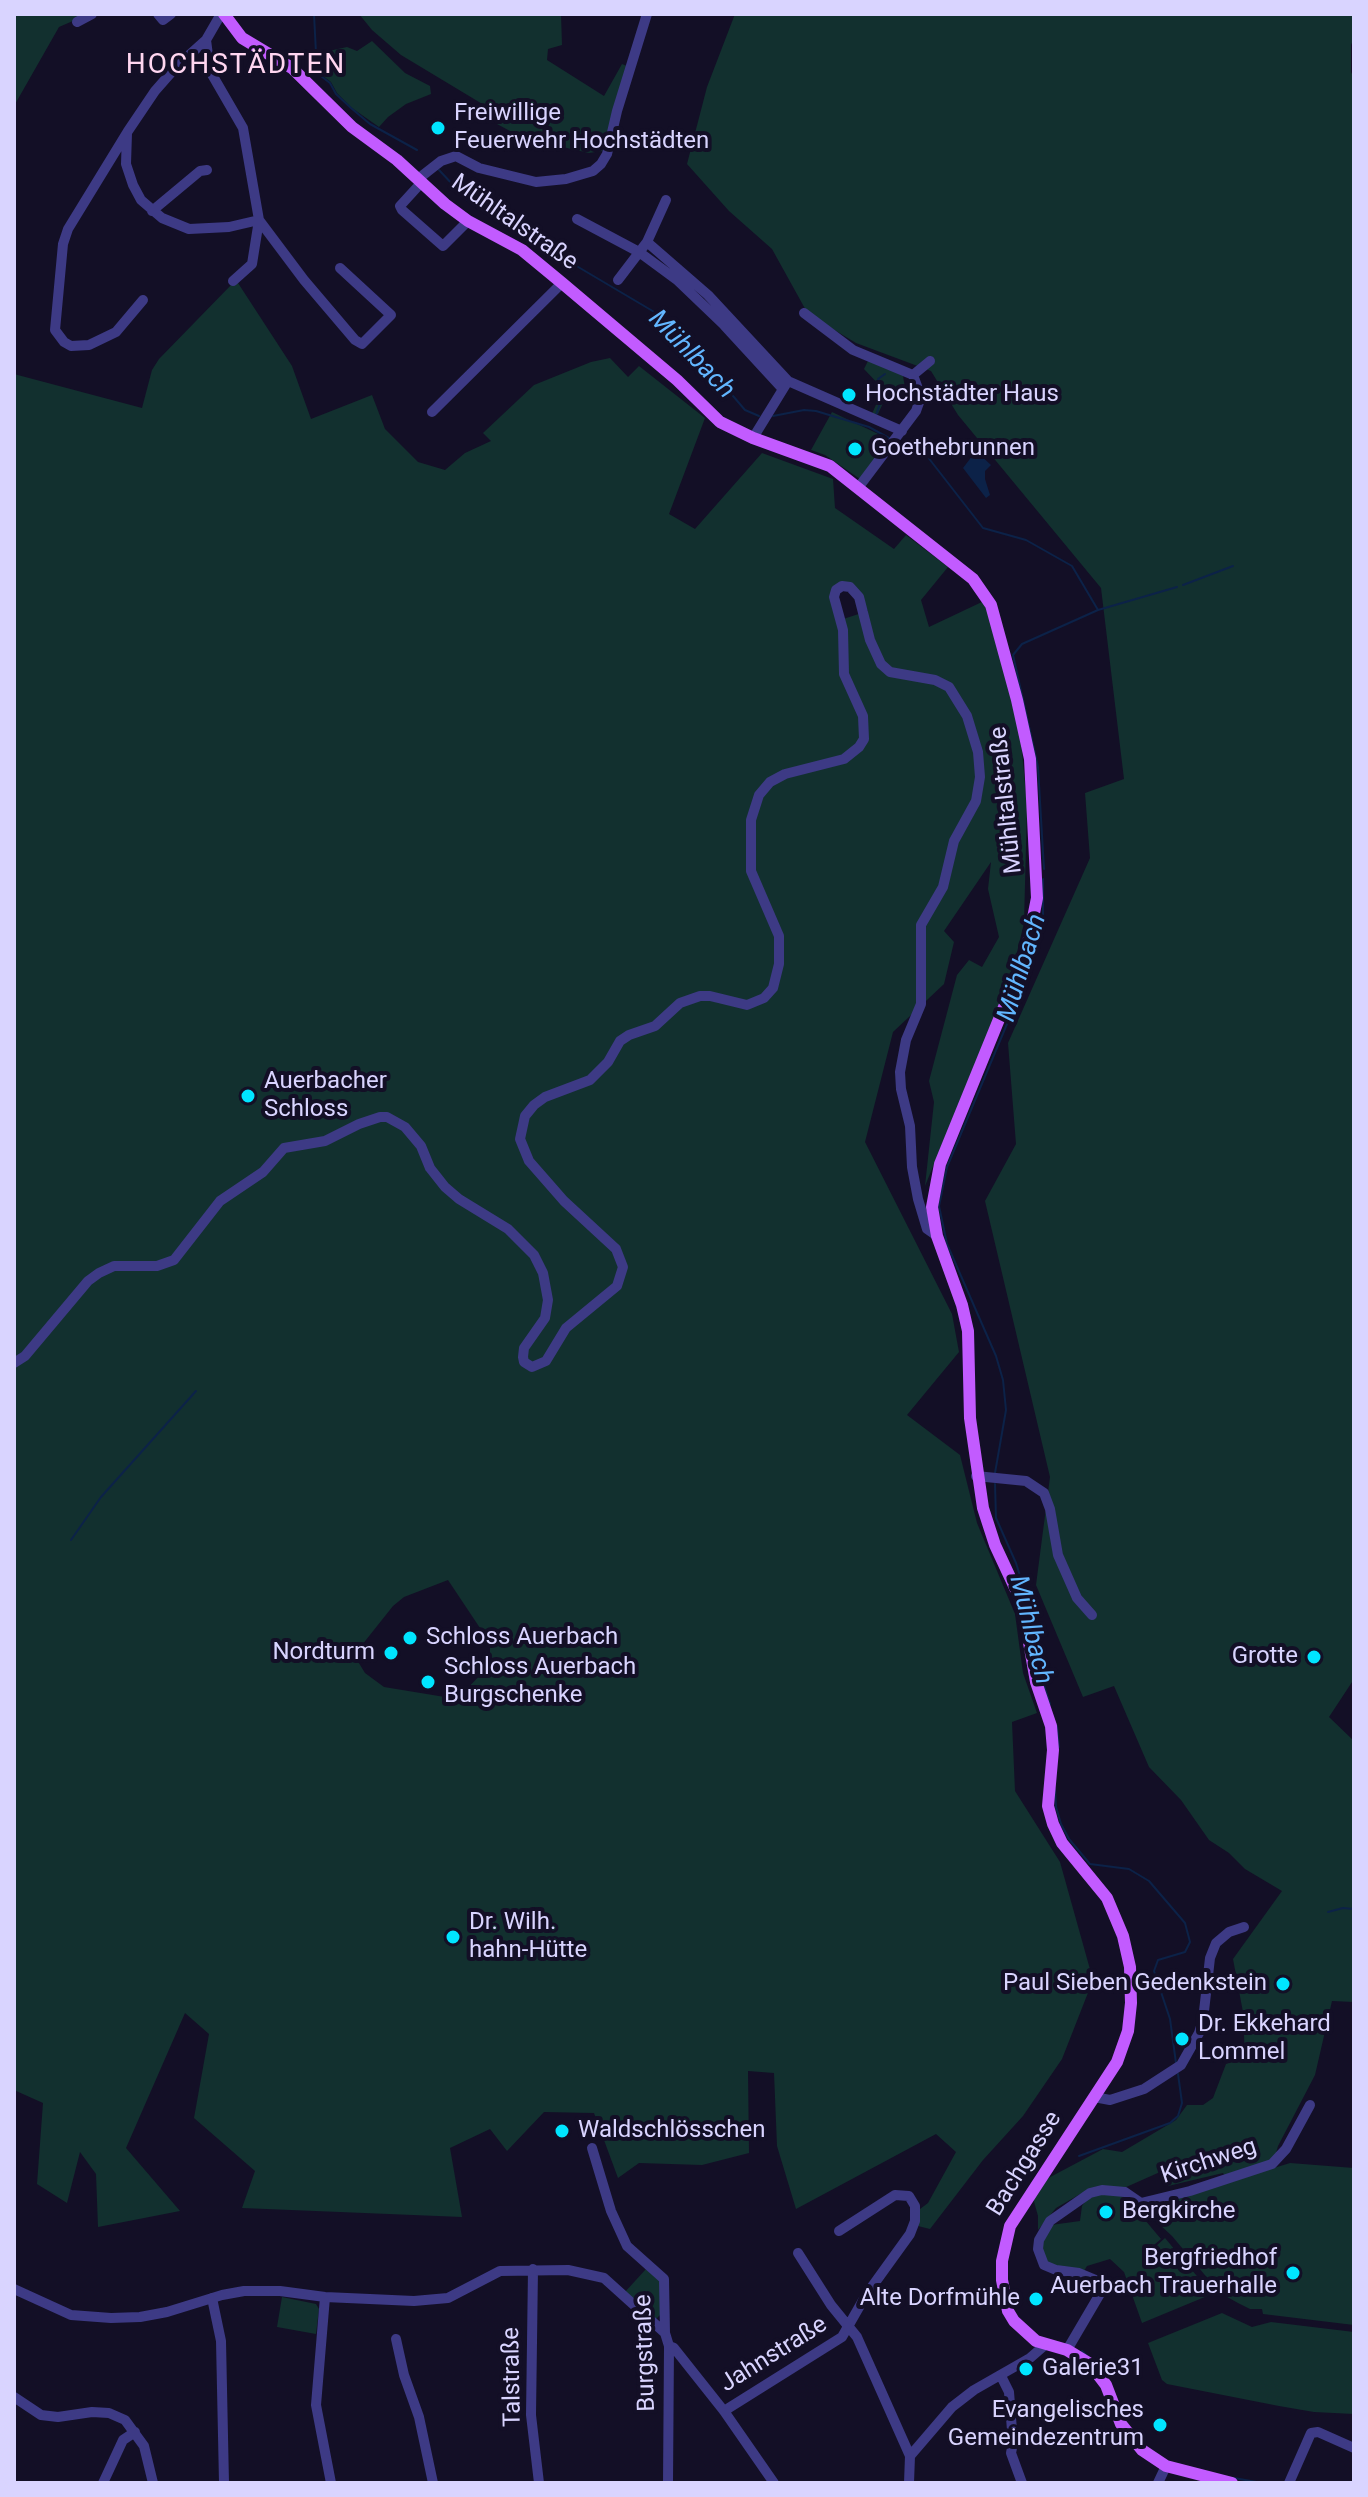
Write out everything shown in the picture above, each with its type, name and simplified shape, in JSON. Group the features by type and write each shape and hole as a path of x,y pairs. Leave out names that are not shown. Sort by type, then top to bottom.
{"main road":[{"name":"Mühltalstraße","path":"222,14 242,38 292,68 352,127 388,153 468,221 522,250 677,380 720,422 753,438 822,461 973,579 986,595 995,614 1022,721 1033,789 1037,887 1032,931 1019,973 936,1175 932,1207 937,1236 968,1331 968,1394 983,1476 983,1508 995,1545 1022,1603 1036,1682 1051,1726 1053,1750 1048,1806 1062,1843 1107,1898 1123,1936 1130,1967 1128,2031 1117,2062 1094,2097"},
{"name":"Bachgasse","path":"1094,2097 1017,2212 1005,2241 1002,2280 1008,2311 1022,2331 1045,2345 1067,2350 1085,2359 1096,2370 1129,2435 1142,2450 1166,2466 1232,2483"}],"street":[{"path":"77,22 92,14"},
{"path":"158,14 163,20 171,14"},
{"path":"143,300 116,332 89,345 71,346 58,336 54,322 63,244 74,219 128,131 177,66 206,40 222,14"},
{"path":"468,221 443,246 400,206 441,161 456,156 479,168 536,182 566,179 593,171 601,164 610,145 617,111 647,14"},
{"path":"206,40 210,71 243,128 259,220 252,264 233,281"},
{"path":"128,131 126,164 141,200 152,211 174,225 189,229 229,227 259,220"},
{"path":"109,162 126,164"},
{"path":"152,211 200,171 207,170"},
{"path":"618,280 647,242 666,200"},
{"path":"577,219 639,252 705,299"},
{"path":"259,220 304,280 355,340 362,344 391,315 340,268"},
{"path":"647,242 785,385 897,439"},
{"path":"432,412 562,283"},
{"path":"804,313 853,350 913,375 921,397 916,411 897,439 858,488"},
{"path":"913,375 930,361"},
{"path":"753,438 785,385"},
{"path":"14,1363 25,1356 88,1281 114,1266 157,1266 174,1260 220,1201 263,1172 278,1153 290,1145 325,1141 370,1119 387,1117 405,1127 421,1146 430,1168 445,1187 508,1229 539,1263 546,1282 547,1309 541,1326 524,1348 523,1357 532,1367 546,1361 566,1328 617,1286 623,1267 616,1249 576,1213 534,1167 521,1146 522,1123 529,1110 539,1101 590,1080 608,1062 620,1041 662,1022 680,1003 710,996 747,1005 764,998 773,988 779,964 779,936 751,871 753,811 759,795 770,782 785,774 844,759 864,739 863,716 844,674 843,630 835,602 836,590 846,586 853,589 861,601 870,640 881,664 890,672 935,680 949,687 967,716 978,752 980,777 976,801 954,841 943,887 921,925 921,1004 901,1062 901,1089 909,1118 912,1167 918,1199 927,1229 937,1236"},
{"path":"983,1476 1033,1484 1044,1493 1062,1566 1077,1598 1092,1615"},
{"name":"Bachgasse","path":"1094,2097 1110,2100 1177,2069 1199,2033 1210,1958 1216,1943 1229,1932 1244,1927"},
{"name":"Kirchweg","path":"1067,2350 1104,2287 1103,2283 1079,2273 1044,2265 1038,2255 1039,2240 1050,2221 1090,2193 1102,2190 1125,2192 1141,2203 1206,2187 1272,2164 1286,2149 1310,2105"},
{"name":"Burgstraße","path":"592,2148 611,2211 627,2246 664,2279 665,2333 669,2346 668,2483"},
{"path":"839,2231 895,2195 909,2196 915,2206 915,2221 910,2234 866,2295 849,2330 857,2337 910,2456 909,2483"},
{"name":"Jahnstraße","path":"724,2411 835,2343 849,2330 798,2253"},
{"name":"Talstraße","path":"533,2269 531,2415 539,2483"},
{"path":"14,2289 71,2315 111,2318 167,2312 244,2291 414,2301 448,2298 500,2271 568,2270 604,2278 665,2333"},
{"path":"325,2297 316,2405 331,2483"},
{"path":"212,2298 221,2341 224,2483"},
{"path":"396,2339 404,2375 419,2417 433,2483"},
{"path":"910,2456 952,2407 974,2390 1030,2358 1045,2345"},
{"path":"669,2346 674,2348 724,2411 774,2483"},
{"path":"1001,2376 1009,2392 1011,2453 1022,2483"},
{"path":"14,2397 41,2415 58,2417 109,2413 125,2420 144,2446 153,2483"},
{"path":"103,2483 123,2440 135,2432"},
{"path":"1289,2483 1311,2433 1318,2432 1354,2448"},
{"path":"1158,2483 1166,2466"}],"green space":[{"path":"14,14 89,14 59,27 14,106"},
{"path":"359,14 561,14 562,45 548,49 547,60 604,96 622,64 627,66 602,151 589,153 523,138 497,124 498,121 484,105 401,55"},
{"path":"735,14 1354,14 1351,72 1354,78 1354,1679 1329,1717 1354,1741 1354,2002 1332,2001 1315,2075 1278,2146 1274,2160 1225,2176 1223,2173 1168,2186 1160,2172 1124,2188 1082,2193 1056,2208 1038,2230 1033,2198 1039,2183 1103,2149 1122,2152 1176,2120 1187,2105 1203,2105 1213,2098 1226,2064 1245,2058 1243,2012 1233,1959 1282,1891 1245,1869 1229,1853 1209,1840 1181,1800 1149,1767 1114,1686 1083,1697 1036,1585 1050,1477 985,1201 1016,1144 1008,1043 1090,858 1085,793 1124,779 1101,588 958,415 931,371 856,343 808,314 772,249 729,211 687,164 707,87"},
{"path":"372,41 405,73 430,86 431,94 406,104 379,127 352,108 331,82 319,73 324,52 347,47 357,51"},
{"path":"233,283 238,283 292,366 311,419 372,395 385,429 418,462 445,470 465,453 491,441 483,433 534,385 591,362 610,358 628,377 639,366 705,418 669,514 695,529 762,453 833,479 835,508 894,549 906,535 948,567 921,600 929,627 984,601 1019,718 1027,807 1024,923 1012,973 925,1186 934,1102 929,1081 957,975 969,960 982,967 999,937 988,889 991,862 944,931 954,942 944,984 893,1032 865,1142 952,1314 959,1352 907,1415 960,1455 977,1523 1015,1614 1023,1673 1037,1713 1012,1722 1015,1791 1060,1862 1093,1980 1062,2059 1023,2116 983,2160 930,2229 918,2226 920,2209 928,2203 956,2152 936,2134 796,2209 777,2146 774,2073 748,2071 749,2153 702,2165 639,2163 618,2178 594,2113 544,2112 507,2151 490,2129 450,2148 462,2217 242,2208 255,2171 194,2118 209,2034 185,2013 126,2148 180,2211 98,2227 96,2174 80,2152 67,2203 37,2184 43,2103 14,2090 14,374 142,408 152,370","holes":["855,586 868,611 837,621 831,596","448,1580 490,1643 490,1665 457,1699 384,1687 365,1673 354,1655 393,1606 404,1597"]},
{"path":"868,361 884,365 903,376 906,394 890,388 878,414 871,416 883,389 864,369"},
{"path":"832,412 891,440 860,479 825,455 811,450"},
{"path":"1290,2163 1354,2168 1354,2325 1263,2314 1262,2309 1250,2309 1238,2303 1220,2293 1172,2236 1145,2211 1148,2207"},
{"path":"1101,2192 1123,2194 1161,2239 1142,2255 1143,2258 1165,2238 1212,2294 1142,2323 1124,2272 1110,2259 1087,2266 1084,2271 1051,2266 1043,2258 1040,2247 1051,2225 1080,2221 1082,2206 1089,2196"},
{"path":"646,2269 660,2281 661,2314 655,2320 625,2292"},
{"path":"282,2297 316,2304 319,2309 316,2334 277,2327"},
{"path":"1222,2313 1252,2327 1271,2322 1354,2332 1354,2414 1279,2406 1167,2384 1162,2380 1148,2343"}],"water":[{"path":"976,451 991,465 985,471 990,495 986,498 963,468"}],"waterway":[{"name":"Mühlbach","path":"314,14 317,73 370,124 417,150"},
{"name":"Mühlbach","path":"439,170 470,203 656,313 675,328 745,410 759,416"},
{"path":"876,415 885,389 878,379 885,374"},
{"name":"Mühlbach","path":"773,416 816,411 869,427 889,438"},
{"name":"Mühlbach","path":"898,443 927,456 983,528 1026,540 1072,566 1098,610 1022,644 1013,655 1038,767 1044,869"},
{"name":"Mühlbach","path":"1183,585 1233,566"},
{"name":"Mühlbach","path":"1098,610 1177,587"},
{"name":"Mühlbach","path":"1033,948 1043,919 1043,879"},
{"name":"Mühlbach","path":"995,1473 1006,1410 1003,1380 996,1356 947,1244 939,1206 947,1167 1007,1024 1026,969"},
{"path":"71,1540 101,1497 196,1391"},
{"name":"Mühlbach","path":"995,1484 996,1518 1016,1563 1031,1611 1037,1650"},
{"name":"Mühlbach","path":"1041,1676 1050,1704"},
{"name":"Mühlbach","path":"1057,1726 1059,1747"},
{"name":"Mühlbach","path":"1055,1789 1061,1824 1090,1864 1129,1869 1149,1881 1185,1923 1190,1942 1185,1952 1158,1960 1154,1971 1170,2019 1176,2063"},
{"path":"1328,1912 1354,1909"},
{"name":"Mühlbach","path":"1079,2156 1170,2123 1178,2116 1182,2103 1178,2074"},
{"path":"1082,2351 1104,2372"},
{"path":"1234,2478 1262,2483"}],"place":[{"name":"Freiwillige Feuerwehr Hochstädten","path":"438,128"},
{"name":"Hochstädter Haus","path":"849,395"},
{"name":"Goethebrunnen","path":"855,449"},
{"name":"Auerbacher Schloss","path":"248,1096"},
{"name":"Schloss Auerbach","path":"410,1638"},
{"name":"Nordturm","path":"391,1653"},
{"name":"Grotte","path":"1314,1657"},
{"name":"Schloss Auerbach Burgschenke","path":"428,1682"},
{"name":"Dr. Wilh. hahn-Hütte","path":"453,1937"},
{"name":"Paul Sieben Gedenkstein","path":"1283,1984"},
{"name":"Dr. Ekkehard Lommel","path":"1182,2039"},
{"name":"Waldschlösschen","path":"562,2131"},
{"name":"Bergkirche","path":"1106,2212"},
{"name":"Bergfriedhof Auerbach Trauerhalle","path":"1293,2273"},
{"name":"Alte Dorfmühle","path":"1036,2299"},
{"name":"Galerie31","path":"1026,2369"},
{"name":"Evangelisches Gemeindezentrum","path":"1160,2425"}],"district":[{"name":"HOCHSTÄDTEN","path":"236,66"}]}
